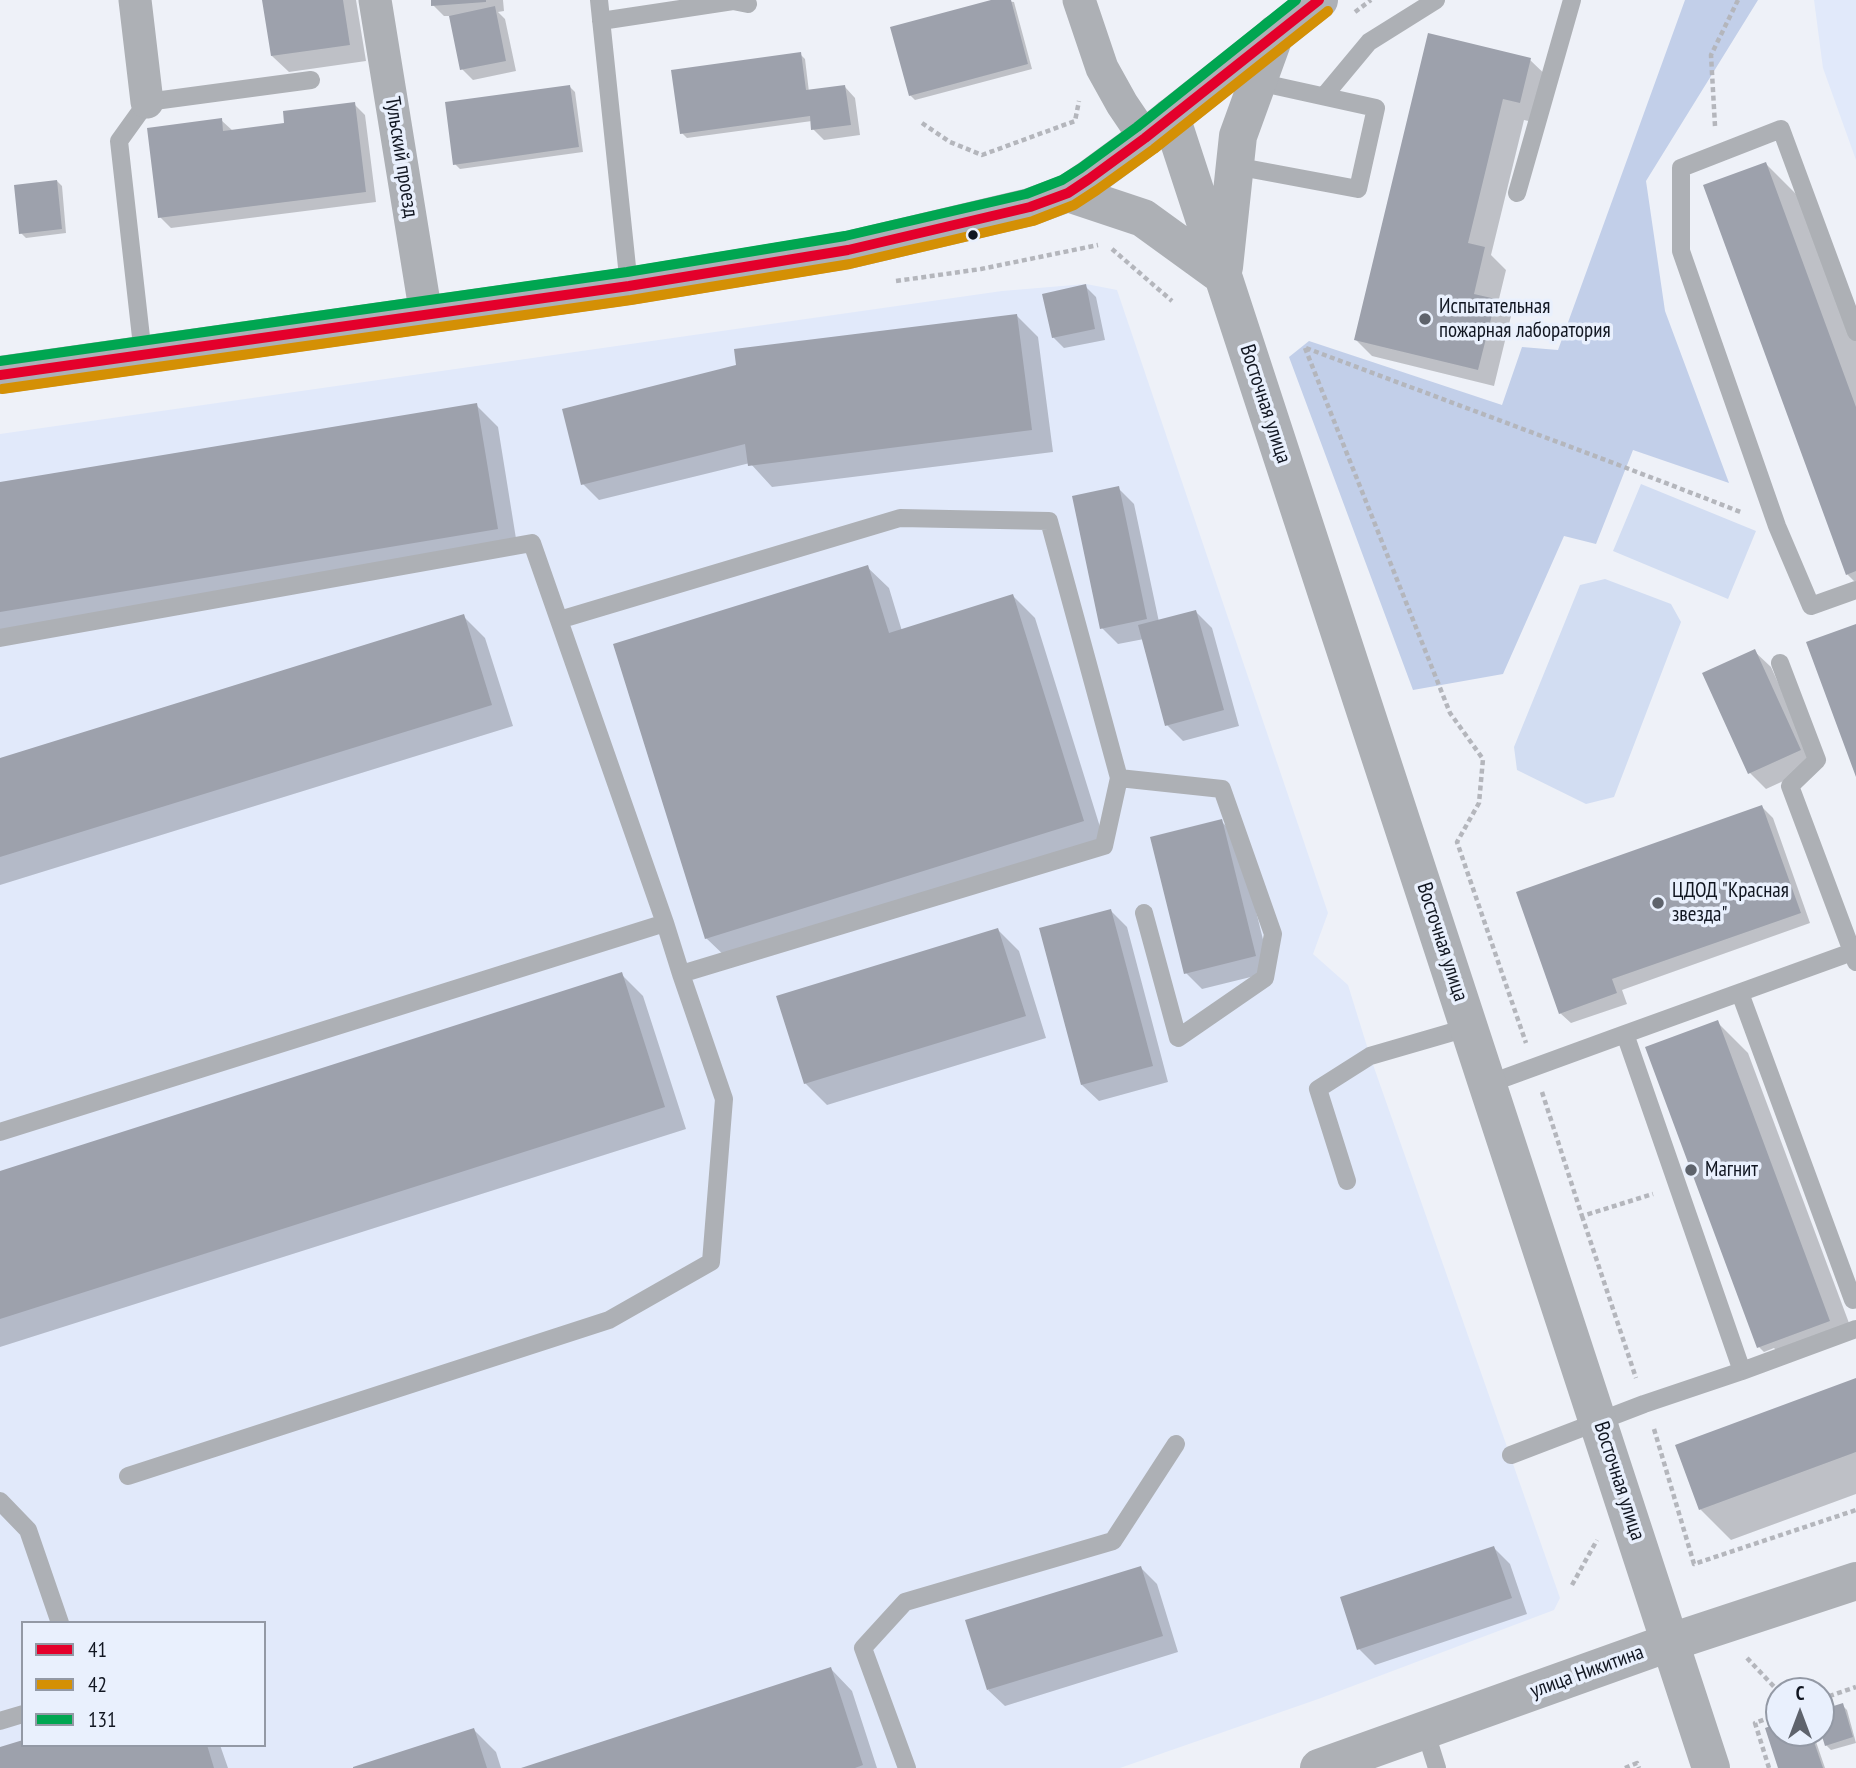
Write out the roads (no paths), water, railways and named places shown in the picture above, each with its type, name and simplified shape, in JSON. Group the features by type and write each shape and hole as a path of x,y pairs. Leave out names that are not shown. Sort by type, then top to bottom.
{"main road":[{"path":"0,375 629,286 848,250 1007,213 1068,193 1158,127 1319,0"}],"street":[{"path":"135,0 147,102"},
{"name":"Тульский проезд","path":"375,0 426,315"},
{"path":"1079,0 1102,68 1122,104 1158,127"},
{"path":"1068,193 1143,218 1223,276 1238,136 1275,34"},
{"name":"Восточная улица","path":"1158,127 1223,276 1711,1768"},
{"name":"улица Никитина","path":"1319,1768 1671,1642 1856,1581"}],"lane":[{"path":"599,0 629,286"},
{"path":"1324,96 1369,42 1436,0"},
{"path":"1517,193 1572,0"},
{"path":"601,21 733,1 748,4"},
{"path":"143,355 119,141 147,102 311,80"},
{"path":"1235,166 1357,189 1376,108 1258,82"},
{"path":"1856,332 1781,129 1681,169 1681,251 1777,526 1811,606 1856,590"},
{"path":"559,620 900,518 1049,521 1119,778 1104,846 681,974"},
{"path":"0,638 532,543 724,1099 711,1262 608,1320 128,1476"},
{"path":"1488,1084 1740,993 1854,957 1790,786 1817,760 1780,663"},
{"path":"1119,778 1222,789 1273,934 1265,978 1178,1038 1143,913"},
{"path":"0,1132 665,923"},
{"path":"1740,993 1853,1300 1856,1299"},
{"path":"1347,1181 1318,1089 1370,1056 1469,1027"},
{"path":"1625,1034 1742,1371"},
{"path":"1511,1455 1856,1329"},
{"path":"906,1768 863,1648 905,1602 1113,1541 1176,1444"},
{"path":"0,1501 28,1530 59,1621"},
{"path":"0,1721 21,1715"},
{"path":"1424,1730 1437,1768"}],"place":[{"name":"Испытательная пожарная лаборатория","path":"1425,319"},
{"name":"ЦДОД \"Красная звезда\"","path":"1658,903"},
{"name":"Магнит","path":"1691,1170"}]}
